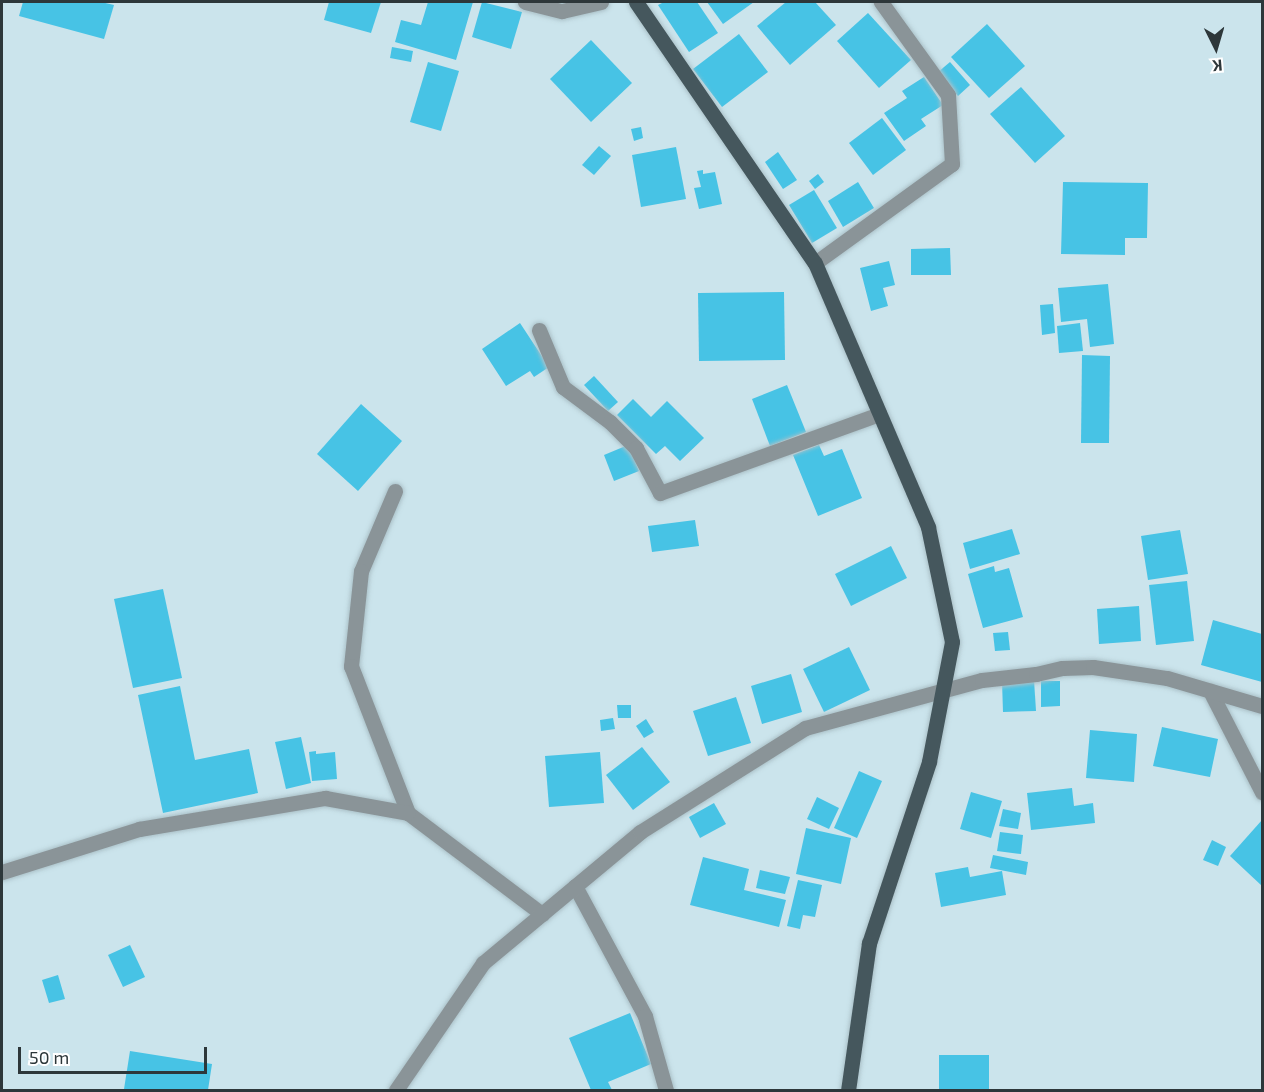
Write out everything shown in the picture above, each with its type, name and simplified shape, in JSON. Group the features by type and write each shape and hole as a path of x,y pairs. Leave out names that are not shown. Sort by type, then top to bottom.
{"main road":[{"path":"636,2 815,263 928,527 952,642 929,762 869,944 848,1090"}],"street":[{"path":"525,2 562,11 601,2"},
{"path":"815,263 952,165 948,95 881,2"},
{"path":"539,330 563,387 610,422 636,448 660,494 879,414"},
{"path":"395,491 361,571 351,666 408,813"},
{"path":"396,1090 483,963 640,832 805,728 943,690 1008,675 1036,674 1062,668 1093,667 1167,678 1263,706"},
{"path":"1210,691 1263,792"},
{"path":"2,872 139,829 325,798 408,813 542,914"},
{"path":"575,886 645,1016 666,1090"}],"building":[{"path":"23,2 101,2 114,5 104,39 19,16"},
{"path":"329,2 381,2 371,33 324,20"},
{"path":"428,2 473,2 456,60 395,42 401,20 421,25"},
{"path":"482,2 522,12 511,49 472,37"},
{"path":"664,2 697,2 718,33 689,52 658,5"},
{"path":"707,2 754,2 723,24"},
{"path":"786,2 815,2 836,25 790,65 757,26"},
{"path":"868,13 911,60 879,88 837,41"},
{"path":"987,24 1025,66 989,98 951,57"},
{"path":"739,34 768,72 722,107 693,69"},
{"path":"591,40 632,83 591,122 550,79"},
{"path":"392,47 413,51 411,62 390,58"},
{"path":"428,62 459,71 441,131 410,122"},
{"path":"950,62 970,85 958,96 937,73"},
{"path":"924,77 943,105 921,119 926,126 904,141 884,113 907,98 902,91"},
{"path":"1021,87 1065,136 1035,163 990,114"},
{"path":"882,118 906,150 873,175 849,143"},
{"path":"641,127 643,138 634,141 631,129"},
{"path":"599,146 611,156 594,175 582,165"},
{"path":"676,147 686,199 641,207 632,155"},
{"path":"778,152 797,180 783,189 765,162"},
{"path":"703,170 703,174 715,172 722,204 699,209 694,188 701,187 697,171"},
{"path":"818,174 824,182 815,189 809,181"},
{"path":"858,182 874,208 843,227 828,201"},
{"path":"1063,182 1148,183 1147,238 1125,238 1125,255 1061,254"},
{"path":"814,190 837,228 812,243 789,205"},
{"path":"950,248 951,275 911,275 911,249"},
{"path":"889,261 895,285 883,288 888,306 871,311 860,268"},
{"path":"1108,284 1114,344 1090,347 1087,319 1061,322 1058,288"},
{"path":"784,292 785,360 699,361 698,293"},
{"path":"1053,304 1055,333 1042,335 1040,305"},
{"path":"520,323 549,367 534,377 530,371 506,386 482,349"},
{"path":"1080,323 1083,351 1059,353 1057,326"},
{"path":"1082,355 1110,356 1109,443 1081,443"},
{"path":"594,376 618,402 608,411 584,385"},
{"path":"787,385 806,432 770,446 752,399"},
{"path":"633,399 651,417 667,401 704,438 680,461 665,446 656,454 617,415"},
{"path":"361,404 402,441 358,491 317,454"},
{"path":"628,445 639,471 614,481 604,455"},
{"path":"819,445 824,456 842,449 862,498 818,516 793,455"},
{"path":"695,520 699,546 652,552 648,526"},
{"path":"1012,529 1020,554 970,569 963,543"},
{"path":"1180,530 1188,574 1148,580 1141,536"},
{"path":"891,546 907,578 851,606 835,574"},
{"path":"994,566 995,572 1009,568 1023,617 983,628 968,574"},
{"path":"1187,581 1194,641 1156,645 1149,585"},
{"path":"163,589 182,678 133,688 114,599"},
{"path":"1139,606 1141,641 1099,644 1097,609"},
{"path":"1213,620 1262,634 1262,682 1201,665"},
{"path":"1008,632 1010,650 995,651 993,633"},
{"path":"849,647 870,690 824,712 803,669"},
{"path":"791,674 802,712 762,724 751,686"},
{"path":"1034,680 1036,711 1003,712 1002,681"},
{"path":"1041,681 1060,681 1060,706 1041,707"},
{"path":"180,686 195,760 249,749 258,793 163,813 138,695"},
{"path":"736,697 751,743 708,756 693,711"},
{"path":"617,705 631,705 631,718 618,718"},
{"path":"613,718 615,729 601,731 600,720"},
{"path":"646,719 654,732 644,738 636,726"},
{"path":"1162,727 1218,739 1210,777 1153,766"},
{"path":"1090,730 1137,734 1134,782 1086,778"},
{"path":"301,737 311,783 286,789 275,742"},
{"path":"642,747 670,782 633,810 606,775"},
{"path":"316,751 316,754 335,752 337,779 312,781 309,752"},
{"path":"600,752 604,803 549,807 545,756"},
{"path":"859,771 882,781 857,838 834,828"},
{"path":"1072,788 1074,806 1093,803 1095,823 1031,830 1027,793"},
{"path":"971,792 1002,801 991,838 960,829"},
{"path":"817,797 839,808 829,829 807,819"},
{"path":"714,803 726,824 700,838 689,817"},
{"path":"1003,809 1021,813 1018,829 999,826"},
{"path":"1262,820 1262,886 1230,856"},
{"path":"806,828 851,838 841,884 796,874"},
{"path":"1000,832 1023,835 1021,854 997,851"},
{"path":"1212,840 1226,847 1218,866 1203,860"},
{"path":"993,855 1028,862 1026,875 990,868"},
{"path":"703,857 749,869 744,890 786,900 779,927 690,905"},
{"path":"968,867 970,877 1002,871 1006,895 941,907 935,873"},
{"path":"760,870 790,877 785,894 756,888"},
{"path":"798,880 822,885 815,917 803,915 800,929 787,926"},
{"path":"130,945 145,977 123,987 108,955"},
{"path":"58,975 65,999 49,1003 42,980"},
{"path":"630,1013 651,1064 608,1082 612,1090 591,1090 569,1038"},
{"path":"130,1051 212,1064 208,1090 124,1089"},
{"path":"939,1055 989,1055 989,1090 939,1090"}]}
